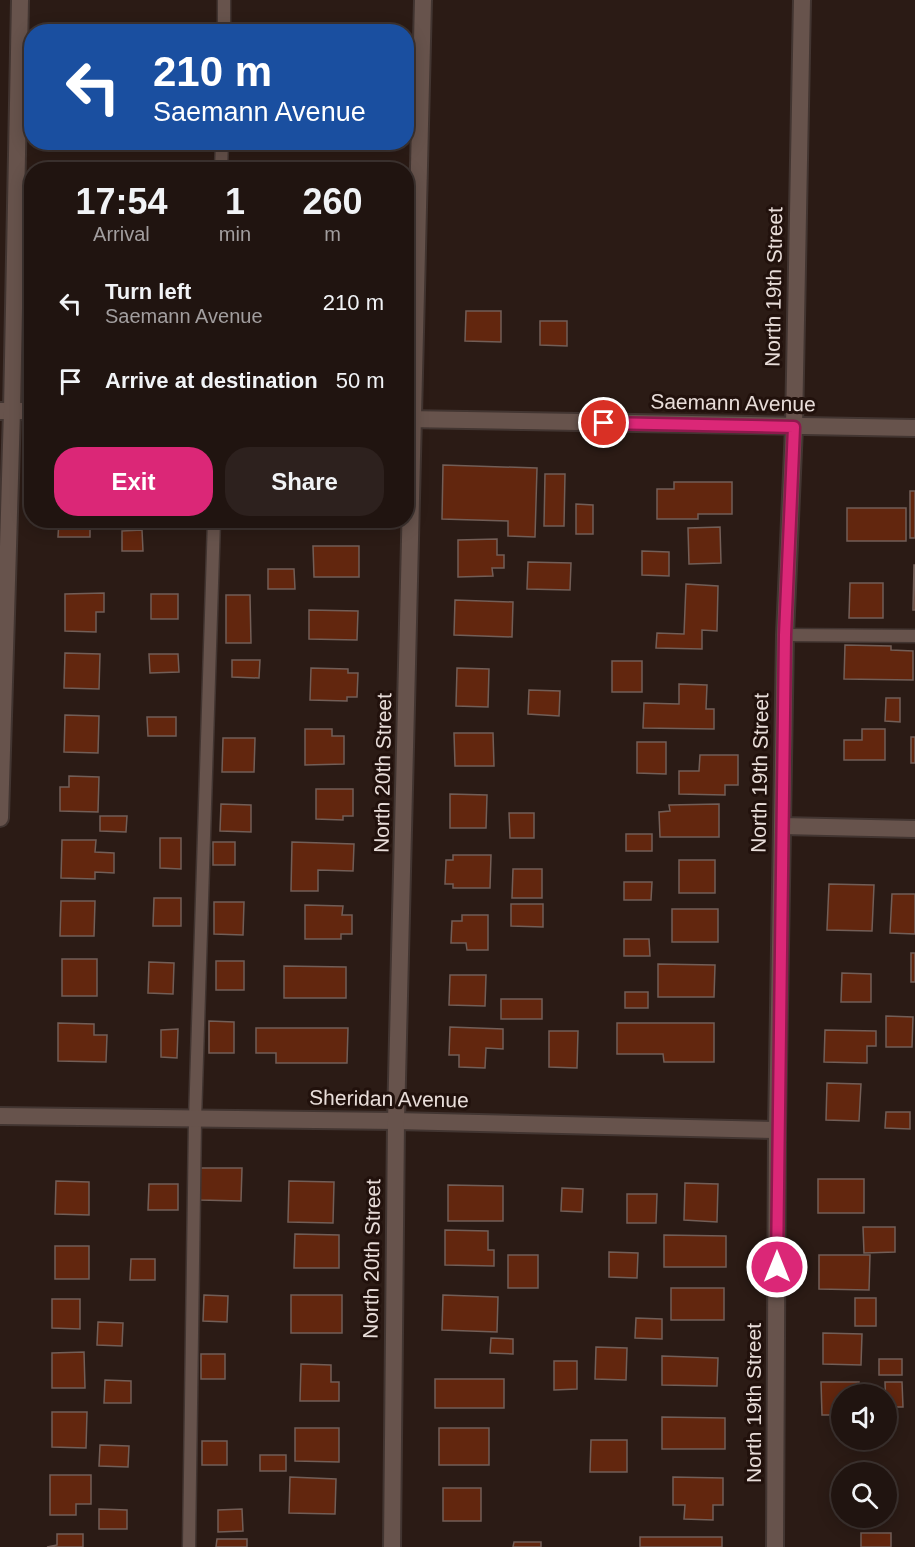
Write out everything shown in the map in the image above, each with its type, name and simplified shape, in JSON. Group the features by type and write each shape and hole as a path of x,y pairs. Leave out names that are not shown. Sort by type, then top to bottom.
{"street":[{"path":"0,818 6,411 20,0"},
{"name":"North 20th Street","path":"414,290 423,0"},
{"name":"North 19th Street","path":"775,1547 777,1130 785,635 794,427 802,0"},
{"path":"6,411 24,411"},
{"name":"Saemann Avenue","path":"414,419 915,428"},
{"name":"North 20th Street","path":"392,1547 396,1121 408,528"},
{"path":"782,826 915,829"},
{"name":"Sheridan Avenue","path":"0,1116 396,1121 777,1130"}],"lane":[{"path":"224,0 224,24"},
{"path":"189,1547 195,1120 214,528"},
{"path":"785,635 915,636"}],"building":[{"path":"466,311 501,311 501,342 465,341"},
{"path":"540,321 567,321 567,346 540,345"},
{"path":"443,465 537,468 535,537 508,536 508,521 442,519"},
{"path":"545,474 565,474 564,526 544,526"},
{"path":"674,482 732,482 732,514 698,514 698,519 657,519 657,489 674,489"},
{"path":"910,491 915,491 915,538 910,538"},
{"path":"576,504 593,505 593,534 576,534"},
{"path":"847,508 906,508 906,541 847,541"},
{"path":"720,527 721,563 689,564 688,528"},
{"path":"59,528 90,528 90,537 58,537"},
{"path":"276,528 328,528 328,529"},
{"path":"142,530 143,551 122,551 122,531"},
{"path":"497,539 497,555 504,555 504,568 492,568 493,576 458,577 458,540"},
{"path":"313,546 359,546 359,577 314,577"},
{"path":"642,551 669,552 669,576 642,575"},
{"path":"528,562 571,563 570,590 527,589"},
{"path":"914,565 915,610 913,610"},
{"path":"268,569 294,569 295,589 268,589"},
{"path":"850,583 883,583 883,618 849,618"},
{"path":"686,584 718,586 717,631 702,630 702,649 656,648 657,633 684,634"},
{"path":"104,593 104,612 96,612 96,632 65,631 65,594"},
{"path":"151,594 178,594 178,619 151,619"},
{"path":"226,595 250,595 251,643 226,643"},
{"path":"455,600 513,602 512,637 454,635"},
{"path":"309,610 358,611 357,640 309,639"},
{"path":"845,645 891,646 891,650 913,651 913,680 844,679"},
{"path":"65,653 100,654 99,689 64,688"},
{"path":"149,654 178,654 179,672 150,673"},
{"path":"232,660 260,660 259,678 232,677"},
{"path":"612,661 642,661 642,692 612,692"},
{"path":"311,668 348,669 348,673 358,673 357,697 347,697 347,701 310,700"},
{"path":"457,668 489,669 488,707 456,706"},
{"path":"679,684 707,685 706,709 714,709 714,729 643,728 644,703 679,704"},
{"path":"529,690 560,691 559,716 528,714"},
{"path":"886,698 900,698 900,722 885,721"},
{"path":"65,715 99,716 98,753 64,752"},
{"path":"147,717 176,717 176,736 148,736"},
{"path":"305,729 332,729 332,736 344,736 344,764 305,765"},
{"path":"862,729 885,729 885,760 844,760 844,740 862,740"},
{"path":"454,733 493,733 494,766 455,766"},
{"path":"911,737 915,737 915,763 911,763"},
{"path":"223,738 255,738 254,772 222,772"},
{"path":"637,742 666,742 666,774 637,773"},
{"path":"700,755 738,755 738,785 725,785 725,795 679,794 679,771 699,771"},
{"path":"69,776 99,777 98,812 60,811 60,787 69,787"},
{"path":"316,789 353,789 353,816 343,816 343,820 316,819"},
{"path":"450,794 487,795 486,828 450,828"},
{"path":"221,804 251,805 251,832 220,831"},
{"path":"719,804 719,837 660,837 659,812 670,811 669,805"},
{"path":"509,813 534,813 534,838 510,838"},
{"path":"100,816 127,816 126,832 100,831"},
{"path":"626,834 652,834 652,851 626,851"},
{"path":"160,838 181,838 181,869 160,868"},
{"path":"62,840 96,840 95,852 114,853 114,873 95,872 95,879 61,878"},
{"path":"213,842 235,842 235,865 213,865"},
{"path":"292,842 354,844 353,871 318,870 318,891 291,891"},
{"path":"453,855 491,855 490,888 453,888 453,884 445,884 446,860 453,860"},
{"path":"679,860 715,860 715,893 679,893"},
{"path":"513,869 542,869 542,898 512,898"},
{"path":"624,882 652,882 651,900 624,900"},
{"path":"829,884 874,885 872,931 827,930"},
{"path":"892,894 915,894 915,934 890,933"},
{"path":"154,898 181,898 181,926 153,926"},
{"path":"61,901 95,901 94,936 60,936"},
{"path":"214,902 244,902 243,935 214,934"},
{"path":"511,904 543,904 543,927 511,926"},
{"path":"305,905 343,906 342,915 352,915 352,934 341,934 341,939 305,939"},
{"path":"672,909 718,909 718,942 672,942"},
{"path":"462,915 488,915 488,950 467,950 466,943 451,943 452,921 462,921"},
{"path":"624,939 649,939 650,956 624,956"},
{"path":"911,953 915,953 915,982 911,982"},
{"path":"62,959 97,959 97,996 62,996"},
{"path":"216,961 244,961 244,990 216,990"},
{"path":"149,962 174,963 173,994 148,993"},
{"path":"658,964 715,965 714,997 658,997"},
{"path":"284,966 346,967 346,998 284,998"},
{"path":"842,973 871,974 871,1002 841,1002"},
{"path":"450,975 486,975 485,1006 449,1005"},
{"path":"625,992 648,992 648,1008 625,1008"},
{"path":"501,999 542,999 542,1019 501,1019"},
{"path":"886,1016 913,1017 912,1047 886,1047"},
{"path":"209,1021 234,1022 234,1053 209,1053"},
{"path":"58,1023 94,1024 94,1035 107,1035 106,1062 58,1061"},
{"path":"617,1023 714,1023 714,1062 664,1062 663,1054 617,1054"},
{"path":"450,1027 503,1029 503,1049 486,1048 485,1068 459,1067 459,1055 449,1055"},
{"path":"256,1028 348,1028 347,1063 276,1063 276,1053 256,1053"},
{"path":"178,1029 177,1058 161,1057 161,1030"},
{"path":"825,1030 876,1031 876,1046 867,1046 867,1063 824,1062"},
{"path":"549,1031 578,1031 577,1068 549,1067"},
{"path":"827,1083 861,1084 859,1121 826,1120"},
{"path":"886,1112 910,1112 910,1129 885,1128"},
{"path":"200,1168 242,1168 241,1201 200,1200"},
{"path":"818,1179 864,1179 864,1213 818,1213"},
{"path":"56,1181 89,1182 89,1215 55,1214"},
{"path":"289,1181 334,1182 333,1223 288,1222"},
{"path":"685,1183 718,1184 717,1222 684,1220"},
{"path":"149,1184 178,1184 178,1210 148,1210"},
{"path":"448,1185 503,1186 503,1221 448,1221"},
{"path":"562,1188 583,1189 582,1212 561,1211"},
{"path":"627,1194 657,1194 656,1223 627,1223"},
{"path":"863,1227 895,1227 895,1252 864,1253"},
{"path":"445,1230 488,1231 488,1250 494,1250 494,1266 445,1265"},
{"path":"295,1234 339,1235 339,1268 294,1268"},
{"path":"664,1235 726,1236 726,1267 664,1267"},
{"path":"55,1246 89,1246 89,1279 55,1279"},
{"path":"609,1252 638,1253 637,1278 609,1277"},
{"path":"508,1255 538,1255 538,1288 508,1288"},
{"path":"819,1255 870,1255 869,1290 819,1289"},
{"path":"131,1259 155,1259 155,1280 130,1280"},
{"path":"671,1288 724,1288 724,1320 671,1320"},
{"path":"204,1295 228,1296 227,1322 203,1321"},
{"path":"291,1295 342,1295 342,1333 291,1333"},
{"path":"443,1295 498,1297 497,1332 442,1330"},
{"path":"855,1298 876,1298 876,1326 855,1326"},
{"path":"52,1299 80,1299 80,1329 52,1328"},
{"path":"636,1318 662,1319 662,1339 635,1338"},
{"path":"98,1322 123,1323 122,1346 97,1345"},
{"path":"823,1333 862,1334 861,1365 823,1364"},
{"path":"491,1338 513,1339 513,1354 490,1353"},
{"path":"596,1347 627,1348 626,1380 595,1379"},
{"path":"84,1352 85,1388 52,1388 52,1353"},
{"path":"201,1354 225,1354 225,1379 201,1379"},
{"path":"662,1356 718,1358 717,1386 662,1385"},
{"path":"879,1359 902,1359 902,1375 879,1375"},
{"path":"554,1361 577,1361 577,1389 554,1390"},
{"path":"301,1364 331,1365 331,1382 339,1382 339,1401 300,1401"},
{"path":"435,1379 504,1379 504,1408 435,1408"},
{"path":"105,1380 131,1381 131,1403 104,1403"},
{"path":"821,1382 859,1382 859,1384 831,1384 831,1415 822,1415"},
{"path":"885,1382 902,1382 903,1407 897,1407 897,1384 885,1384"},
{"path":"52,1412 87,1412 86,1448 52,1447"},
{"path":"662,1417 725,1418 725,1449 662,1449"},
{"path":"295,1428 339,1428 339,1462 295,1461"},
{"path":"439,1428 489,1428 489,1465 439,1465"},
{"path":"591,1440 627,1440 627,1472 590,1472"},
{"path":"202,1441 227,1441 227,1465 202,1465"},
{"path":"100,1445 129,1446 128,1467 99,1466"},
{"path":"260,1455 286,1455 286,1471 260,1471"},
{"path":"50,1475 91,1475 91,1504 76,1504 76,1515 50,1515"},
{"path":"290,1477 336,1479 335,1514 289,1513"},
{"path":"673,1477 723,1478 723,1505 713,1505 713,1520 684,1519 685,1505 673,1505"},
{"path":"443,1488 481,1488 481,1521 443,1521"},
{"path":"99,1509 127,1510 127,1529 99,1529"},
{"path":"242,1509 243,1531 218,1532 218,1510"},
{"path":"861,1533 891,1533 891,1547 861,1547"},
{"path":"57,1534 83,1534 83,1547 47,1547 57,1545"},
{"path":"640,1537 722,1537 722,1547 640,1547"},
{"path":"217,1539 247,1539 247,1547 216,1547"},
{"path":"514,1542 541,1542 541,1547 513,1547"}],"route":[{"path":"604,423 794,427 785,635 777,1267"}]}
